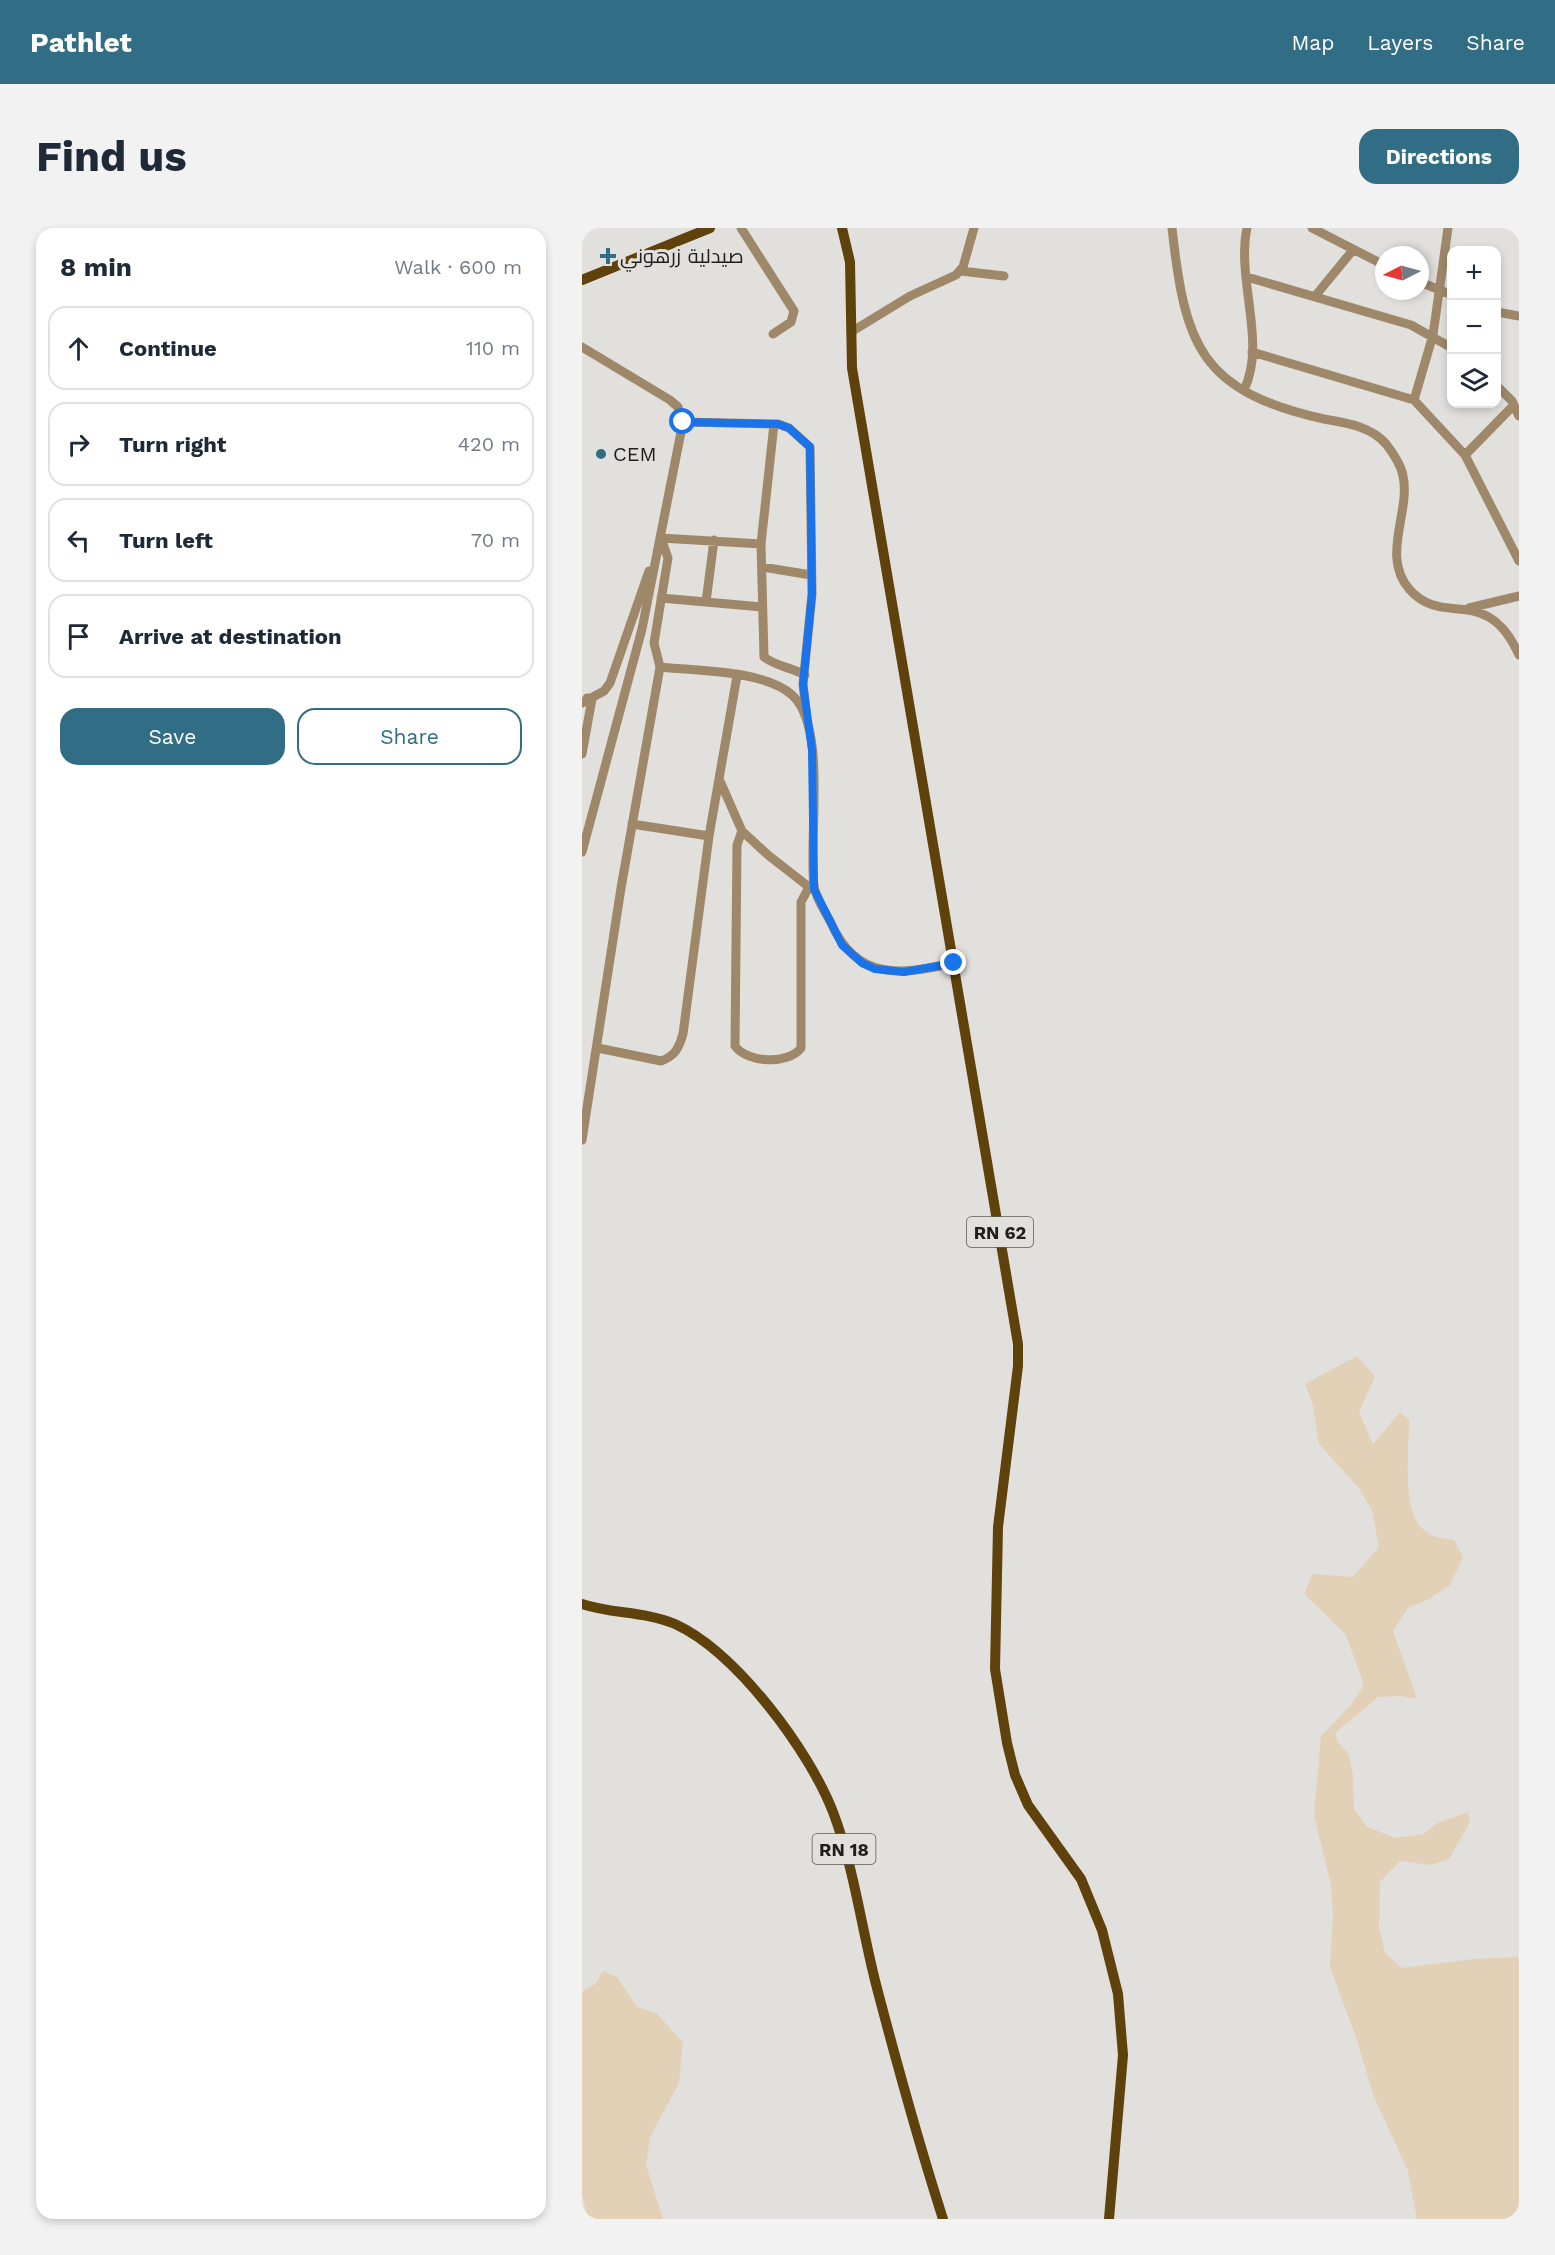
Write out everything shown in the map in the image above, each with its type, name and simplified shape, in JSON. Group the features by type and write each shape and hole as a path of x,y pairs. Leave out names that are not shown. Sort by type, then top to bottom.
{"main road":[{"path":"582,280 710,228"},
{"name":"RN 62","path":"842,228 850,262 852,368 1018,1344 1018,1366 998,1527 995,1670 1006,1743 1015,1775 1028,1805 1081,1880 1102,1930 1118,1994 1123,2055 1109,2219"},
{"name":"RN 18","path":"583,1602 636,1612 675,1624 712,1647 752,1685 785,1729 815,1776 832,1811 848,1864 878,1992 943,2219"}],"street":[{"path":"741,228 794,311 791,322 773,334"},
{"path":"961,271 974,228"},
{"path":"1172,228 1178,282 1192,334 1204,356 1218,371 1244,390 1276,406 1373,432 1397,459 1403,475 1404,490 1397,541 1401,577 1409,589 1422,601 1440,607 1467,608 1519,596"},
{"path":"1244,390 1252,370 1247,228"},
{"path":"1312,228 1375,261"},
{"path":"1414,400 1433,335 1441,291 1448,228"},
{"path":"1316,296 1353,250"},
{"path":"851,332 910,296 961,271 1004,276"},
{"path":"1247,277 1411,325 1447,345"},
{"path":"1429,286 1447,293"},
{"path":"1501,313 1519,316"},
{"path":"582,347 670,400 678,407 683,422 642,629 582,852"},
{"path":"1252,352 1414,400 1465,455 1519,561"},
{"path":"1501,390 1514,405 1519,416"},
{"path":"1465,455 1514,405"},
{"path":"683,422 774,424 789,428 805,442 812,453 811,575 805,675 806,717 812,750 812,888 801,902 801,1048 796,1054 788,1057 753,1059 740,1054 735,1046 737,845 742,831"},
{"path":"774,424 760,544 764,657 775,665 793,669 805,675"},
{"path":"661,538 760,544"},
{"path":"582,1140 632,824 660,667 654,643 668,558 661,538"},
{"path":"582,703 610,682 661,538"},
{"path":"706,602 714,540"},
{"path":"762,567 811,575"},
{"path":"661,598 762,607"},
{"path":"1467,608 1488,616 1500,625 1519,656"},
{"path":"660,667 737,676 782,687 793,696 806,717"},
{"path":"598,1048 661,1061 670,1058 679,1048 683,1034 709,836 737,676"},
{"path":"582,754 587,698"},
{"path":"720,781 742,831 768,855 812,888 842,945 862,963 875,969 904,972 954,963"},
{"path":"632,824 709,836"}],"shaded area":[{"path":"1357,1356 1375,1377 1359,1412 1373,1444 1400,1412 1409,1420 1408,1476 1414,1517 1427,1533 1454,1540 1463,1557 1450,1585 1427,1600 1408,1608 1393,1631 1417,1699 1401,1696 1378,1697 1335,1733 1338,1742 1349,1755 1353,1776 1354,1809 1367,1827 1396,1838 1423,1834 1438,1823 1468,1812 1470,1822 1449,1859 1431,1865 1400,1861 1380,1882 1379,1927 1385,1953 1402,1968 1473,1959 1517,1957 1519,1961 1519,2219 1417,2219 1408,2171 1374,2097 1356,2037 1330,1967 1333,1914 1331,1885 1314,1815 1321,1736 1350,1706 1364,1685 1346,1635 1304,1594 1313,1574 1353,1577 1379,1547 1372,1511 1359,1488 1319,1444 1313,1406 1305,1384"},
{"path":"603,1971 617,1977 637,2007 656,2013 683,2042 679,2083 650,2137 646,2165 663,2219 588,2219 582,2194 582,1992 595,1984"}],"place":[{"name":"صيدلية زرهوني","path":"608,256"},
{"name":"CEM","path":"601,454"}],"route":[{"path":"683,422 778,424 789,428 810,447 812,453 809,520 812,594 803,684 812,750 814,889 842,945 862,963 890,972 914,972 954,963"}]}
